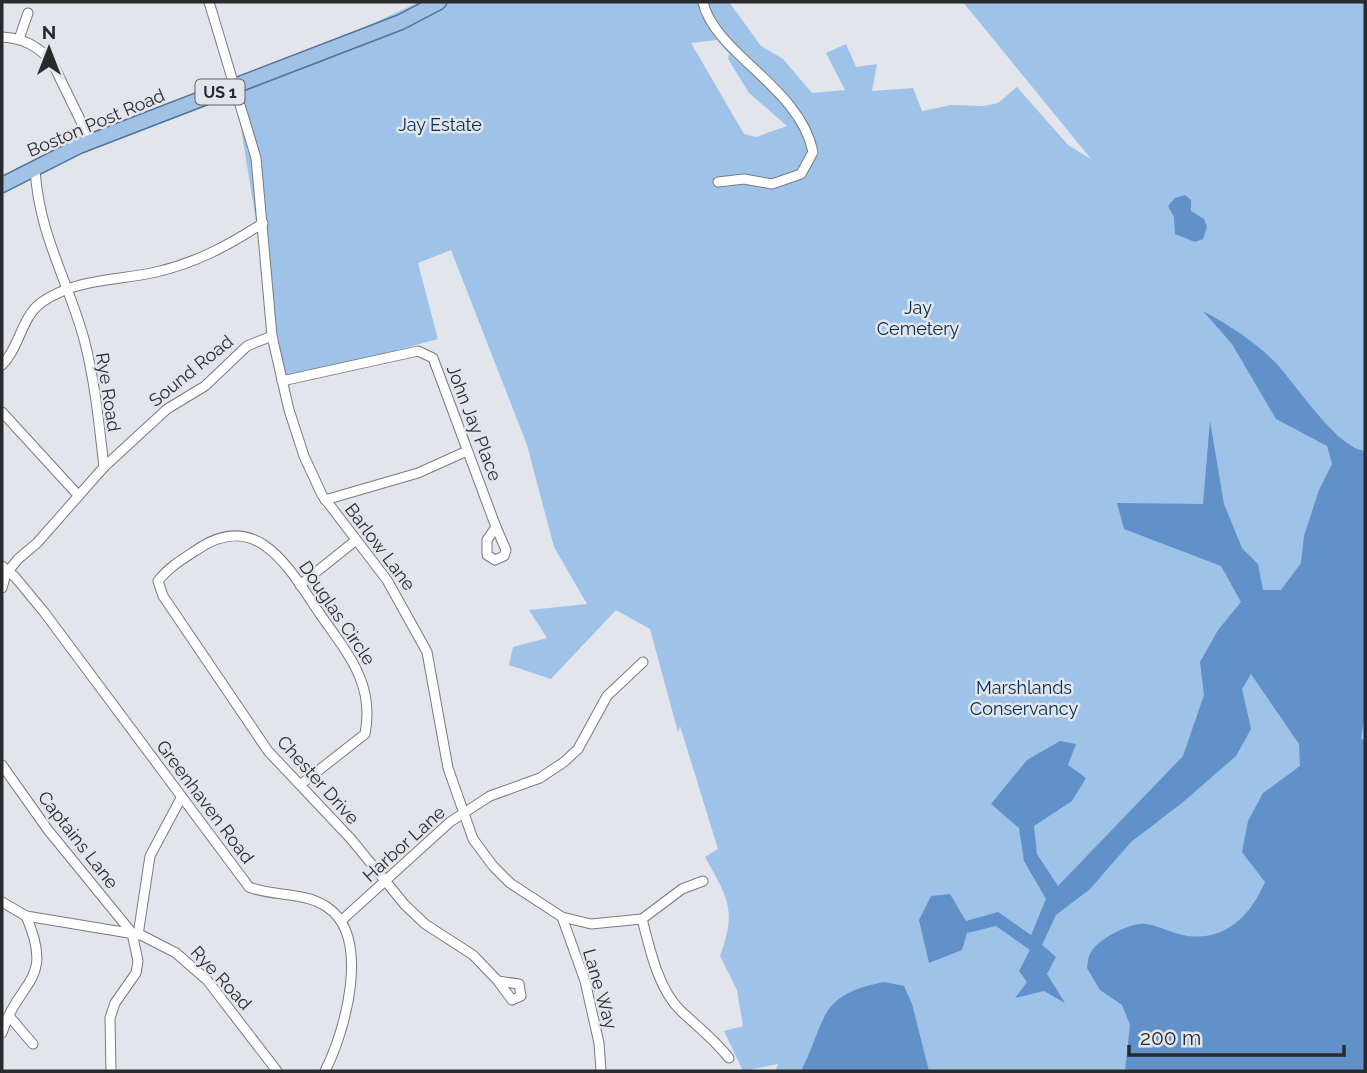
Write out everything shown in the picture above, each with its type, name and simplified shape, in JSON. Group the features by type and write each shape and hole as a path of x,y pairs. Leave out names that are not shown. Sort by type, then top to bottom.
{"main road":[{"name":"Boston Post Road","path":"2,186 90,142 401,22 439,2"}],"street":[{"name":"Barlow Lane","path":"209,2 256,158 272,336 304,456 325,500 392,589 427,652 448,768 473,839 510,883 562,917 591,924 642,919"},
{"path":"703,2 712,21 730,43 805,125 813,152 801,174 772,184 744,179 718,182"},
{"path":"19,39 28,13"},
{"path":"2,37 19,39 43,51 52,62 90,142"},
{"name":"Rye Road","path":"36,169 41,217 83,339 104,467"},
{"path":"2,365 13,354 30,315 41,303 87,281 175,267 219,251 263,223"},
{"name":"Sound Road","path":"104,467 167,409 205,386 247,346 272,336"},
{"name":"John Jay Place","path":"282,380 393,355 418,351 427,353 433,358 495,527"},
{"path":"2,412 78,495"},
{"path":"325,500 418,473 467,451"},
{"path":"2,588 5,569 104,467"},
{"name":"Douglas Circle","path":"166,571 204,544 229,535 254,539 268,547 300,585 360,672 368,707 365,734 300,785"},
{"path":"300,585 355,541"},
{"name":"Greenhaven Road","path":"5,569 44,612 249,887 262,892 302,895 326,906 342,920"},
{"name":"Chester Drive","path":"166,571 158,581 163,596 268,751 351,839 386,883 425,924 472,955 498,981"},
{"name":"Harbor Lane","path":"342,920 462,814 489,796 540,778 566,760 578,749 607,696 643,662"},
{"name":"Captains Lane","path":"2,765 48,830 135,934"},
{"path":"111,1071 110,1018 115,1003 136,973 138,961 135,934 150,856 181,798"},
{"path":"703,880 682,888 642,919 669,996 681,1011 711,1036 729,1058"},
{"name":"Rye Road","path":"2,902 26,916 135,934 190,962 236,1016 276,1071"},
{"path":"2,1033 39,963 36,940 26,916"},
{"name":"Lane Way","path":"562,917 585,981 599,1043 601,1071"},
{"path":"324,1071 339,1044 348,998 351,960 342,920"},
{"path":"9,1016 33,1044"}],"green space":[{"name":"Marshlands Conservancy","path":"419,2 729,2 761,46 783,59 812,93 845,90 826,53 846,44 856,67 877,64 872,91 913,88 922,111 951,105 984,106 998,103 1017,87 1068,145 1091,159 963,2 1365,2 1365,451 1353,447 1328,426 1272,359 1365,475 1365,791 1182,1071 775,1071 778,1064 743,1071 724,1031 743,1026 737,990 720,956 728,927 728,905 705,857 718,849 680,726 678,732 650,629 616,610 551,679 509,665 513,647 547,638 529,610 587,604 554,547 527,445 451,250 418,263 438,339 282,381 233,79 254,79","holes":["717,40 729,54 728,59 749,93 787,126 756,137 744,134 691,43"]}],"shaded area":[{"path":"1185,195 1191,200 1191,211 1204,219 1207,227 1203,239 1195,242 1175,234 1174,217 1168,206 1175,198"},
{"path":"1203,311 1240,333 1266,354 1341,438 1353,447 1365,451 1365,713 1361,738 1365,741 1365,1071 1125,1071 1130,1025 1122,1005 1100,990 1087,968 1089,955 1095,947 1125,928 1147,924 1188,936 1215,934 1236,923 1253,905 1265,882 1242,852 1248,821 1263,793 1300,766 1299,744 1251,674 1242,689 1251,729 1236,756 1182,803 1131,842 1090,889 1056,915 1042,945 1056,957 1047,974 1065,1003 1044,991 1015,998 1027,982 1019,971 1030,950 996,926 967,933 962,950 929,963 919,920 931,896 950,894 966,921 998,912 1031,935 1046,899 1024,861 1019,828 991,804 1027,760 1060,741 1076,744 1068,765 1086,778 1072,801 1034,826 1037,854 1058,886 1183,756 1204,695 1200,662 1218,630 1241,602 1221,566 1124,529 1117,503 1203,504 1210,421 1224,504 1242,548 1258,564 1263,590 1281,590 1301,563 1304,536 1319,490 1332,464 1327,446 1276,419 1232,344"},
{"path":"884,982 904,986 912,1004 929,1071 801,1071 821,1024 835,1003 846,994"}],"park label":[{"name":"Jay Estate","path":"440,125"},
{"name":"Jay Cemetery","path":"918,318"}]}
